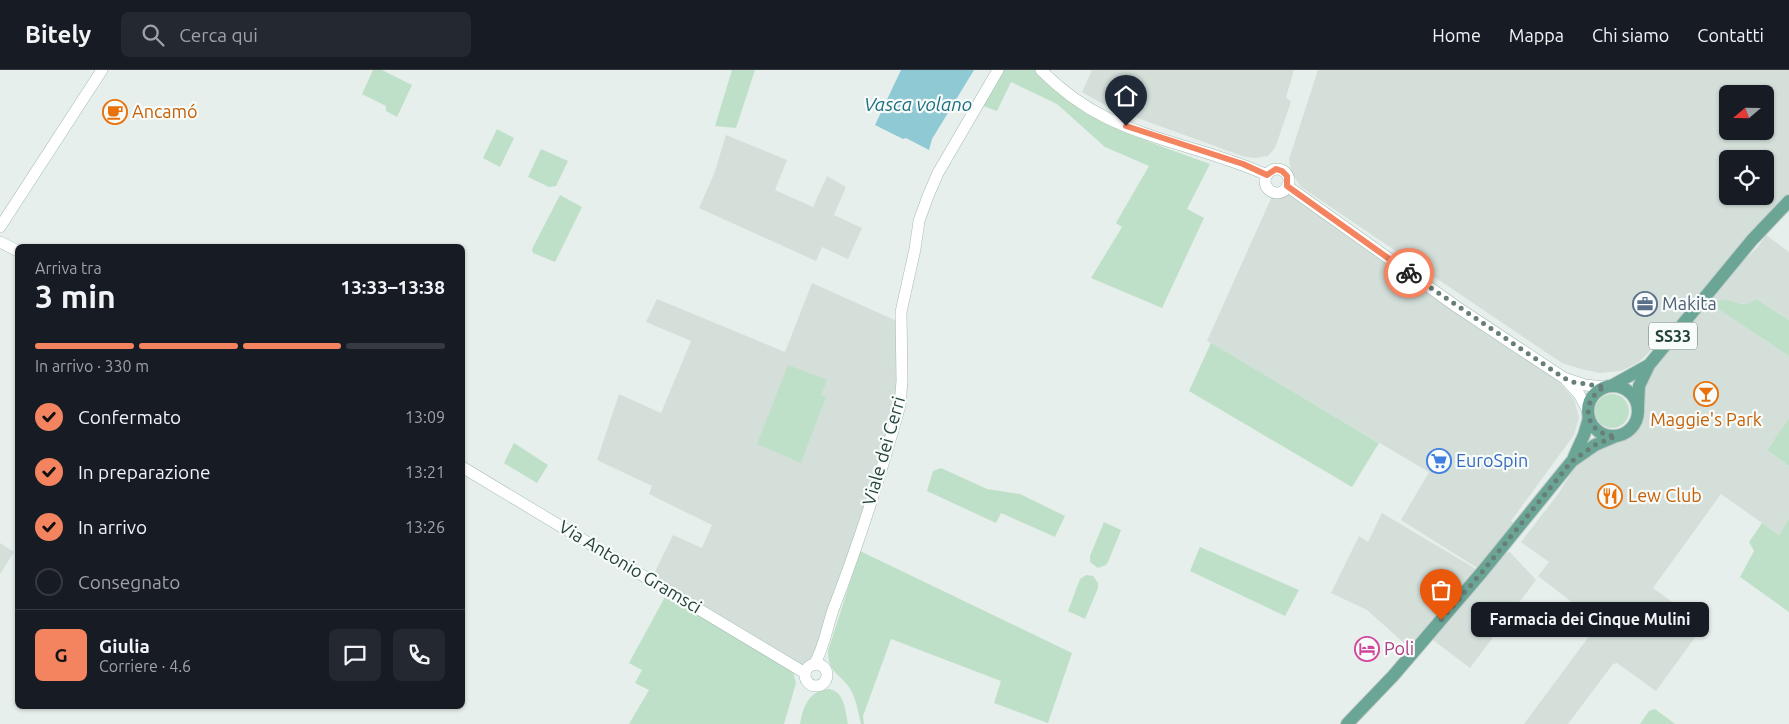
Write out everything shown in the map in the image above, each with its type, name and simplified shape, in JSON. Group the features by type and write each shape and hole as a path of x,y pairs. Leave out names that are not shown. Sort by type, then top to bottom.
{"main road":[{"name":"SS33","path":"1572,461 1595,445 1622,434 1633,426 1638,414 1639,386 1649,365 1752,240 1789,201"},
{"name":"SS33","path":"1347,724 1393,676 1482,572 1572,461 1584,435 1592,397 1597,391 1649,365"},
{"path":"1609,386 1621,386 1628,390 1638,407"},
{"path":"1588,414 1597,430 1609,436 1616,436"}],"street":[{"path":"0,227 102,70"},
{"name":"Viale dei Cerri","path":"811,666 854,556 900,405 902,381 901,312 915,249 919,221 938,173 998,70"},
{"path":"1040,70 1074,98 1111,120 1243,164 1267,175"},
{"path":"1276,169 1282,171 1287,176 1287,186 1282,192 1272,192 1265,182 1267,175 1276,169"},
{"path":"1287,186 1457,306 1564,378 1579,384 1609,386"},
{"path":"0,242 15,250"},
{"path":"1564,378 1579,394 1588,414"},
{"name":"Via Antonio Gramsci","path":"465,469 811,666"}],"shaded area":[{"path":"1092,70 1294,70 1286,97 1291,102 1275,148 1268,156 1255,158 1245,157 1110,108 1082,92"},
{"path":"1318,70 1789,70 1789,200 1703,298 1639,362 1621,371 1600,373 1562,363 1301,187 1291,172 1289,159"},
{"path":"726,135 787,160 775,190 813,207 827,176 846,187 834,215 862,228 848,259 822,247 816,261 699,208 714,174"},
{"path":"1286,190 1528,356 1561,384 1574,399 1579,417 1574,435 1511,521 1518,526 1482,571 1401,520 1429,472 1207,341 1273,194"},
{"path":"1766,235 1789,252 1789,320 1756,299 1747,304 1732,302 1712,304 1789,356 1789,418 1767,450 1789,466 1789,518 1779,535 1721,494 1653,588 1704,625 1656,691 1617,663 1613,664 1568,724 1524,724 1599,623 1538,576 1549,562 1521,542 1558,494 1597,432 1616,437 1623,435 1634,426 1639,414 1639,407 1634,395 1629,390 1733,270 1757,248"},
{"path":"812,283 899,322 899,403 813,663 806,667 786,660 652,578 673,535 702,548 712,525 649,494 652,486 597,460 619,394 661,413 691,341 646,322 657,299 785,352"},
{"path":"1382,513 1481,572 1412,650 1367,610 1331,593 1359,536 1368,542"},
{"path":"0,543 14,552 0,574"},
{"path":"1510,552 1536,580 1470,668 1433,640 1505,553"}],"green space":[{"path":"373,70 382,70 412,85 397,117 386,111 386,106 362,94"},
{"path":"732,70 755,70 736,128 715,126"},
{"path":"1002,70 1035,70 1064,95 1096,117 1138,137 1210,164 1187,209 1204,218 1162,308 1091,278 1122,227 1116,223 1149,166 1105,147 1057,104 1011,82 997,111 983,106"},
{"path":"497,129 514,138 500,167 483,158"},
{"path":"541,149 568,161 556,186 549,187 528,177"},
{"path":"560,195 582,207 555,262 533,253 532,249"},
{"path":"1756,299 1789,320 1789,356 1711,304 1715,301 1724,300 1747,304"},
{"path":"1211,343 1379,443 1352,487 1189,391"},
{"path":"788,365 827,380 821,395 826,397 801,463 757,444"},
{"path":"1612,394 1624,399 1629,411 1624,423 1612,428 1600,423 1595,411 1600,399"},
{"path":"1789,418 1789,466 1767,450"},
{"path":"514,443 548,465 537,483 504,463"},
{"path":"941,468 987,489 1020,494 1065,516 1055,537 1001,513 996,523 927,491 933,471"},
{"path":"1789,518 1789,612 1740,577 1754,551 1749,542 1762,523 1779,535"},
{"path":"1104,522 1121,530 1108,562 1106,565 1098,568 1090,562 1090,556"},
{"path":"1200,547 1299,590 1285,616 1190,571"},
{"path":"860,551 1072,653 1048,723 994,703 1001,681 891,639 863,716 864,724 861,724 849,687 834,671 828,658 828,651"},
{"path":"1086,575 1093,576 1098,583 1098,588 1085,619 1068,611 1080,579"},
{"path":"666,595 793,672 796,683 784,724 629,724 649,690 635,683 642,670 629,663"},
{"path":"829,689 841,698 848,724 800,724 808,700 816,692"},
{"path":"1655,709 1675,724 1640,724 1649,711"}],"water":[{"name":"Vasca volano","path":"901,70 974,70 932,139 929,150 875,125"}],"way so far":[{"path":"1409,273 1564,378 1585,385 1605,387 1597,391 1592,397 1588,411 1589,418 1602,434 1616,436 1595,445 1572,461 1441,620"}],"place":[{"name":"Ancamó","path":"115,112"},
{"name":"Makita","path":"1645,304"},
{"name":"Maggie's Park","path":"1706,394"},
{"name":"EuroSpin","path":"1439,461"},
{"name":"Lew Club","path":"1610,496"},
{"name":"Farmacia dei Cinque Mulini","path":"1441,620"},
{"name":"Poli","path":"1367,649"}],"route":[{"path":"1126,126 1243,164 1267,175 1272,170 1282,171 1288,179 1287,186 1409,273"}]}
